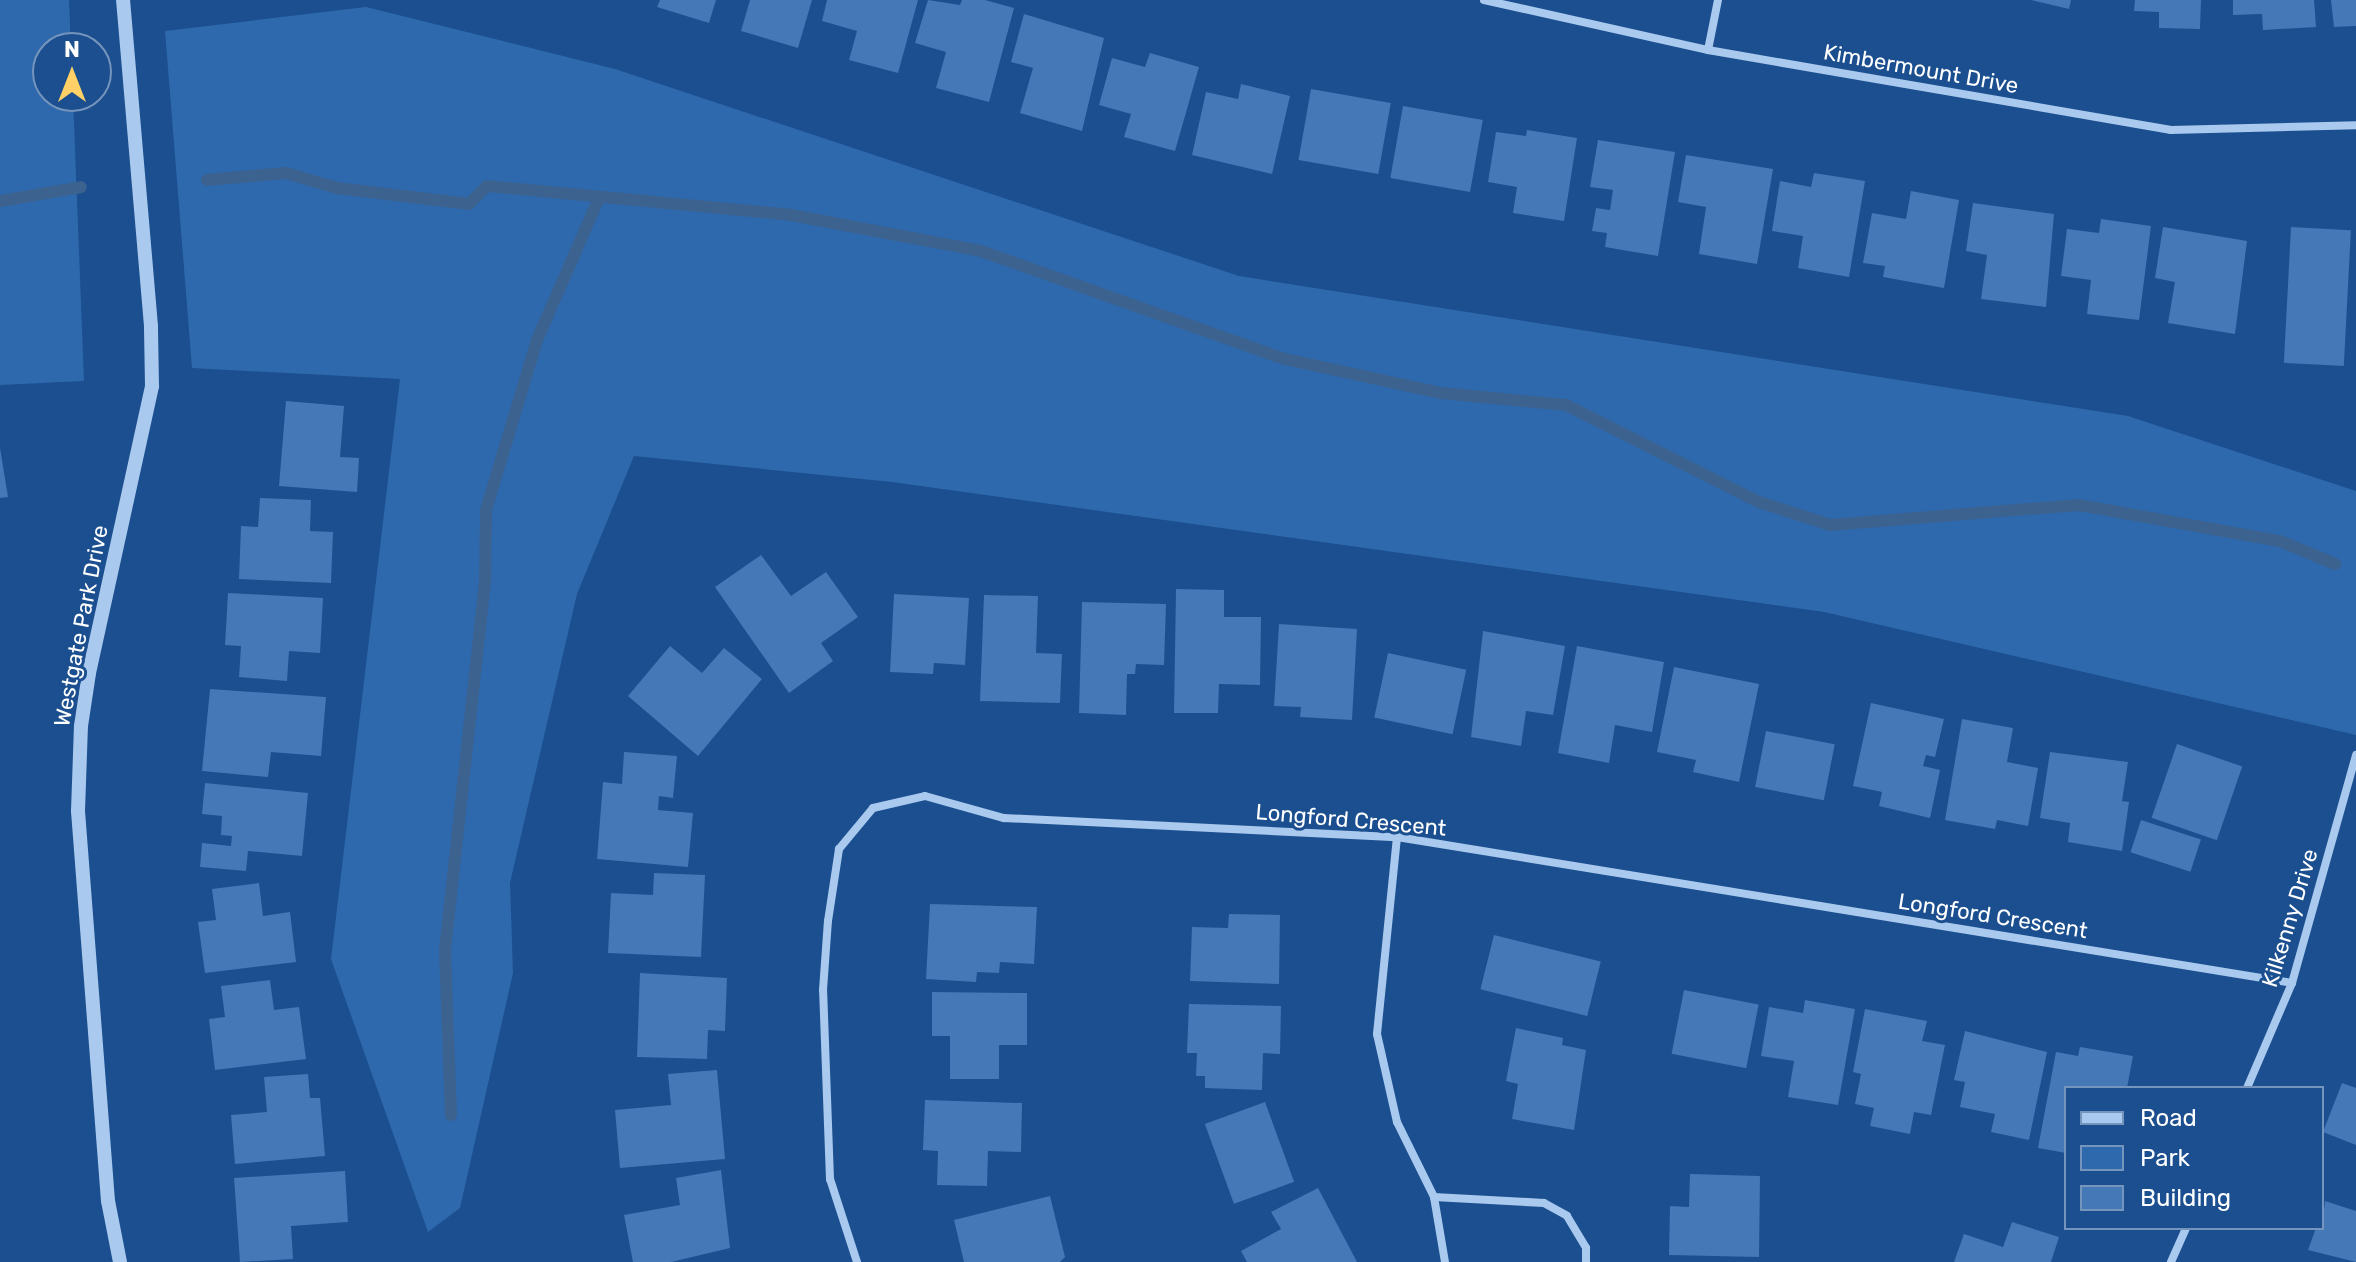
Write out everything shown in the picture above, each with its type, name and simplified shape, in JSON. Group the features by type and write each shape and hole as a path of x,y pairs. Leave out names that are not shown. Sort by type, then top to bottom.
{"street":[{"name":"Westgate Park Drive","path":"120,1262 108,1201 78,811 81,726 89,673 152,386 123,0"},
{"name":"Kimbermount Drive","path":"1484,0 1708,50 2171,130 2356,125"},
{"path":"1708,50 1718,0"},
{"name":"Kilkenny Drive","path":"2248,1086 2292,983 2356,755"},
{"name":"Longford Crescent","path":"857,1262 830,1179 823,990 839,849 873,808 925,796 1004,818 1397,837 2292,983"},
{"path":"1397,837 1377,1034 1397,1122 1434,1197 1445,1262"},
{"path":"1434,1197 1544,1203 1567,1216 1586,1248 1586,1262"},
{"path":"2171,1262 2185,1230"}],"green space":[{"path":"0,0 69,0 70,32 32,32 32,112 74,112 84,381 0,385"},
{"path":"366,7 615,69 1239,276 2128,416 2356,491 2356,735 1824,612 892,482 634,456 577,594 510,883 513,973 460,1208 428,1232 331,959 400,379 192,368 165,31"}],"building":[{"path":"660,0 716,0 709,23 657,7"},
{"path":"750,0 812,0 798,48 741,31"},
{"path":"827,0 918,0 898,73 849,60 857,31 822,21"},
{"path":"928,0 960,5 962,0 985,0 1014,8 989,102 936,88 946,52 915,43"},
{"path":"2031,0 2071,0 2069,9"},
{"path":"2135,0 2201,0 2200,29 2159,28 2159,12 2134,11"},
{"path":"2233,0 2314,0 2316,27 2263,30 2262,14 2233,15"},
{"path":"2331,0 2356,0 2356,26 2334,27"},
{"path":"1024,14 1104,38 1082,131 1020,113 1033,68 1011,62"},
{"path":"1150,53 1199,67 1175,151 1124,137 1131,114 1099,105 1112,58 1145,67"},
{"path":"1241,84 1290,96 1272,174 1192,155 1206,92 1238,99"},
{"path":"1311,89 1391,103 1378,174 1298,160"},
{"path":"1403,106 1483,120 1470,192 1390,178"},
{"path":"1527,130 1577,138 1564,221 1513,213 1517,187 1488,182 1496,132 1526,136"},
{"path":"1598,140 1675,152 1658,256 1605,247 1607,233 1592,231 1596,208 1610,210 1613,190 1590,187"},
{"path":"1686,155 1773,169 1757,264 1699,254 1706,207 1678,202"},
{"path":"1814,173 1865,181 1849,277 1798,268 1803,236 1772,231 1780,181 1811,187"},
{"path":"1911,191 1959,200 1944,288 1883,277 1885,266 1863,263 1872,213 1906,219"},
{"path":"1973,203 2054,214 2046,307 1981,299 1987,255 1966,251"},
{"path":"2101,219 2151,226 2139,320 2087,314 2091,280 2061,276 2067,229 2099,233"},
{"path":"2163,227 2247,241 2235,334 2168,323 2175,282 2155,278"},
{"path":"2291,227 2351,230 2344,366 2284,363"},
{"path":"286,401 344,406 340,457 359,458 357,492 279,486"},
{"path":"0,448 8,497 0,498"},
{"path":"260,498 311,500 310,531 333,532 331,583 239,579 241,526 258,527"},
{"path":"761,555 791,596 826,572 858,617 821,643 833,661 789,693 715,587"},
{"path":"1176,589 1224,590 1224,617 1261,617 1260,685 1219,684 1218,713 1174,713"},
{"path":"228,593 323,598 320,653 289,651 287,681 239,677 241,646 225,645"},
{"path":"894,594 969,598 965,665 934,663 933,674 890,672"},
{"path":"984,595 1038,596 1036,653 1062,654 1060,703 980,701"},
{"path":"1082,602 1166,604 1164,665 1136,664 1135,674 1127,674 1126,715 1079,713"},
{"path":"1279,624 1357,629 1352,720 1300,717 1301,707 1274,706"},
{"path":"1483,631 1565,646 1553,715 1526,711 1521,746 1471,737"},
{"path":"670,646 702,673 724,648 762,679 698,756 628,696"},
{"path":"1577,646 1664,662 1652,732 1615,725 1609,763 1558,753"},
{"path":"1388,653 1466,670 1453,734 1374,718"},
{"path":"1674,667 1759,684 1739,782 1693,772 1696,760 1657,752"},
{"path":"210,689 326,697 321,756 271,752 268,777 202,771"},
{"path":"1871,703 1944,719 1935,757 1926,755 1923,766 1940,770 1930,818 1879,806 1882,792 1853,786"},
{"path":"1962,719 2013,728 2007,762 2038,768 2028,826 1997,820 1995,829 1945,820"},
{"path":"1766,731 1835,744 1824,800 1755,787"},
{"path":"2177,744 2242,766 2217,840 2152,818"},
{"path":"624,752 677,756 673,798 659,796 658,810 693,813 688,867 597,859 603,782 622,784"},
{"path":"2050,752 2128,762 2122,801 2129,802 2122,851 2068,842 2070,823 2040,818"},
{"path":"205,783 308,793 302,856 248,851 246,871 200,867 202,843 231,846 232,836 221,835 222,816 202,814"},
{"path":"2141,820 2201,839 2190,872 2130,852"},
{"path":"654,873 705,875 701,957 608,953 611,893 653,895"},
{"path":"259,883 263,916 290,912 296,962 205,973 198,922 216,920 212,889"},
{"path":"930,904 1037,907 1034,964 1000,962 999,973 977,972 976,982 926,979"},
{"path":"1229,914 1280,915 1279,984 1190,981 1192,927 1228,928"},
{"path":"1494,935 1601,962 1587,1016 1480,989"},
{"path":"640,973 727,978 725,1031 708,1030 707,1059 637,1057"},
{"path":"270,980 274,1010 299,1007 306,1059 215,1070 209,1019 225,1017 221,986"},
{"path":"1684,990 1759,1005 1746,1068 1672,1054"},
{"path":"932,992 1027,993 1027,1045 999,1045 999,1079 950,1079 950,1036 932,1036"},
{"path":"1805,1000 1855,1009 1838,1105 1788,1097 1794,1061 1761,1056 1769,1007 1803,1013"},
{"path":"1189,1004 1281,1006 1280,1054 1263,1053 1262,1090 1205,1088 1205,1076 1196,1076 1197,1053 1187,1053"},
{"path":"1865,1009 1927,1021 1922,1041 1945,1045 1931,1115 1914,1112 1910,1134 1870,1126 1874,1108 1855,1104 1861,1074 1853,1072"},
{"path":"1516,1028 1563,1038 1562,1045 1586,1050 1574,1130 1512,1119 1518,1084 1506,1081"},
{"path":"1965,1031 2047,1052 2029,1140 1991,1132 1995,1114 1960,1107 1965,1082 1954,1080"},
{"path":"2080,1047 2133,1056 2127,1086 2064,1086 2064,1153 2038,1148 2056,1052 2078,1056"},
{"path":"717,1070 725,1159 620,1168 615,1110 671,1105 668,1074"},
{"path":"308,1074 310,1098 320,1098 325,1156 235,1164 231,1115 267,1112 264,1077"},
{"path":"2342,1083 2356,1088 2356,1145 2324,1132"},
{"path":"925,1100 1022,1103 1021,1152 988,1151 987,1186 937,1185 938,1151 923,1150"},
{"path":"1265,1102 1294,1182 1234,1204 1205,1124"},
{"path":"721,1170 730,1248 671,1262 633,1262 624,1215 680,1205 676,1178"},
{"path":"345,1171 348,1222 291,1226 293,1259 240,1262 234,1178"},
{"path":"1690,1174 1760,1176 1759,1257 1669,1255 1670,1206 1689,1207"},
{"path":"1318,1188 1357,1262 1247,1262 1241,1251 1281,1229 1271,1212"},
{"path":"1050,1196 1065,1257 1060,1262 964,1262 954,1220"},
{"path":"2325,1201 2356,1211 2356,1262 2308,1250 2315,1230 2324,1230"},
{"path":"2012,1222 2059,1237 2051,1262 1954,1262 1964,1234 2003,1247"}],"waterway":[{"path":"207,180 286,173 337,188 469,204 487,186 791,215 981,251 1285,359 1441,393 1566,405 1759,502 1830,525 2079,505 2280,541 2335,564"},
{"path":"0,201 81,187"},
{"path":"451,1115 445,950 485,583 486,510 537,340 599,198"}]}
